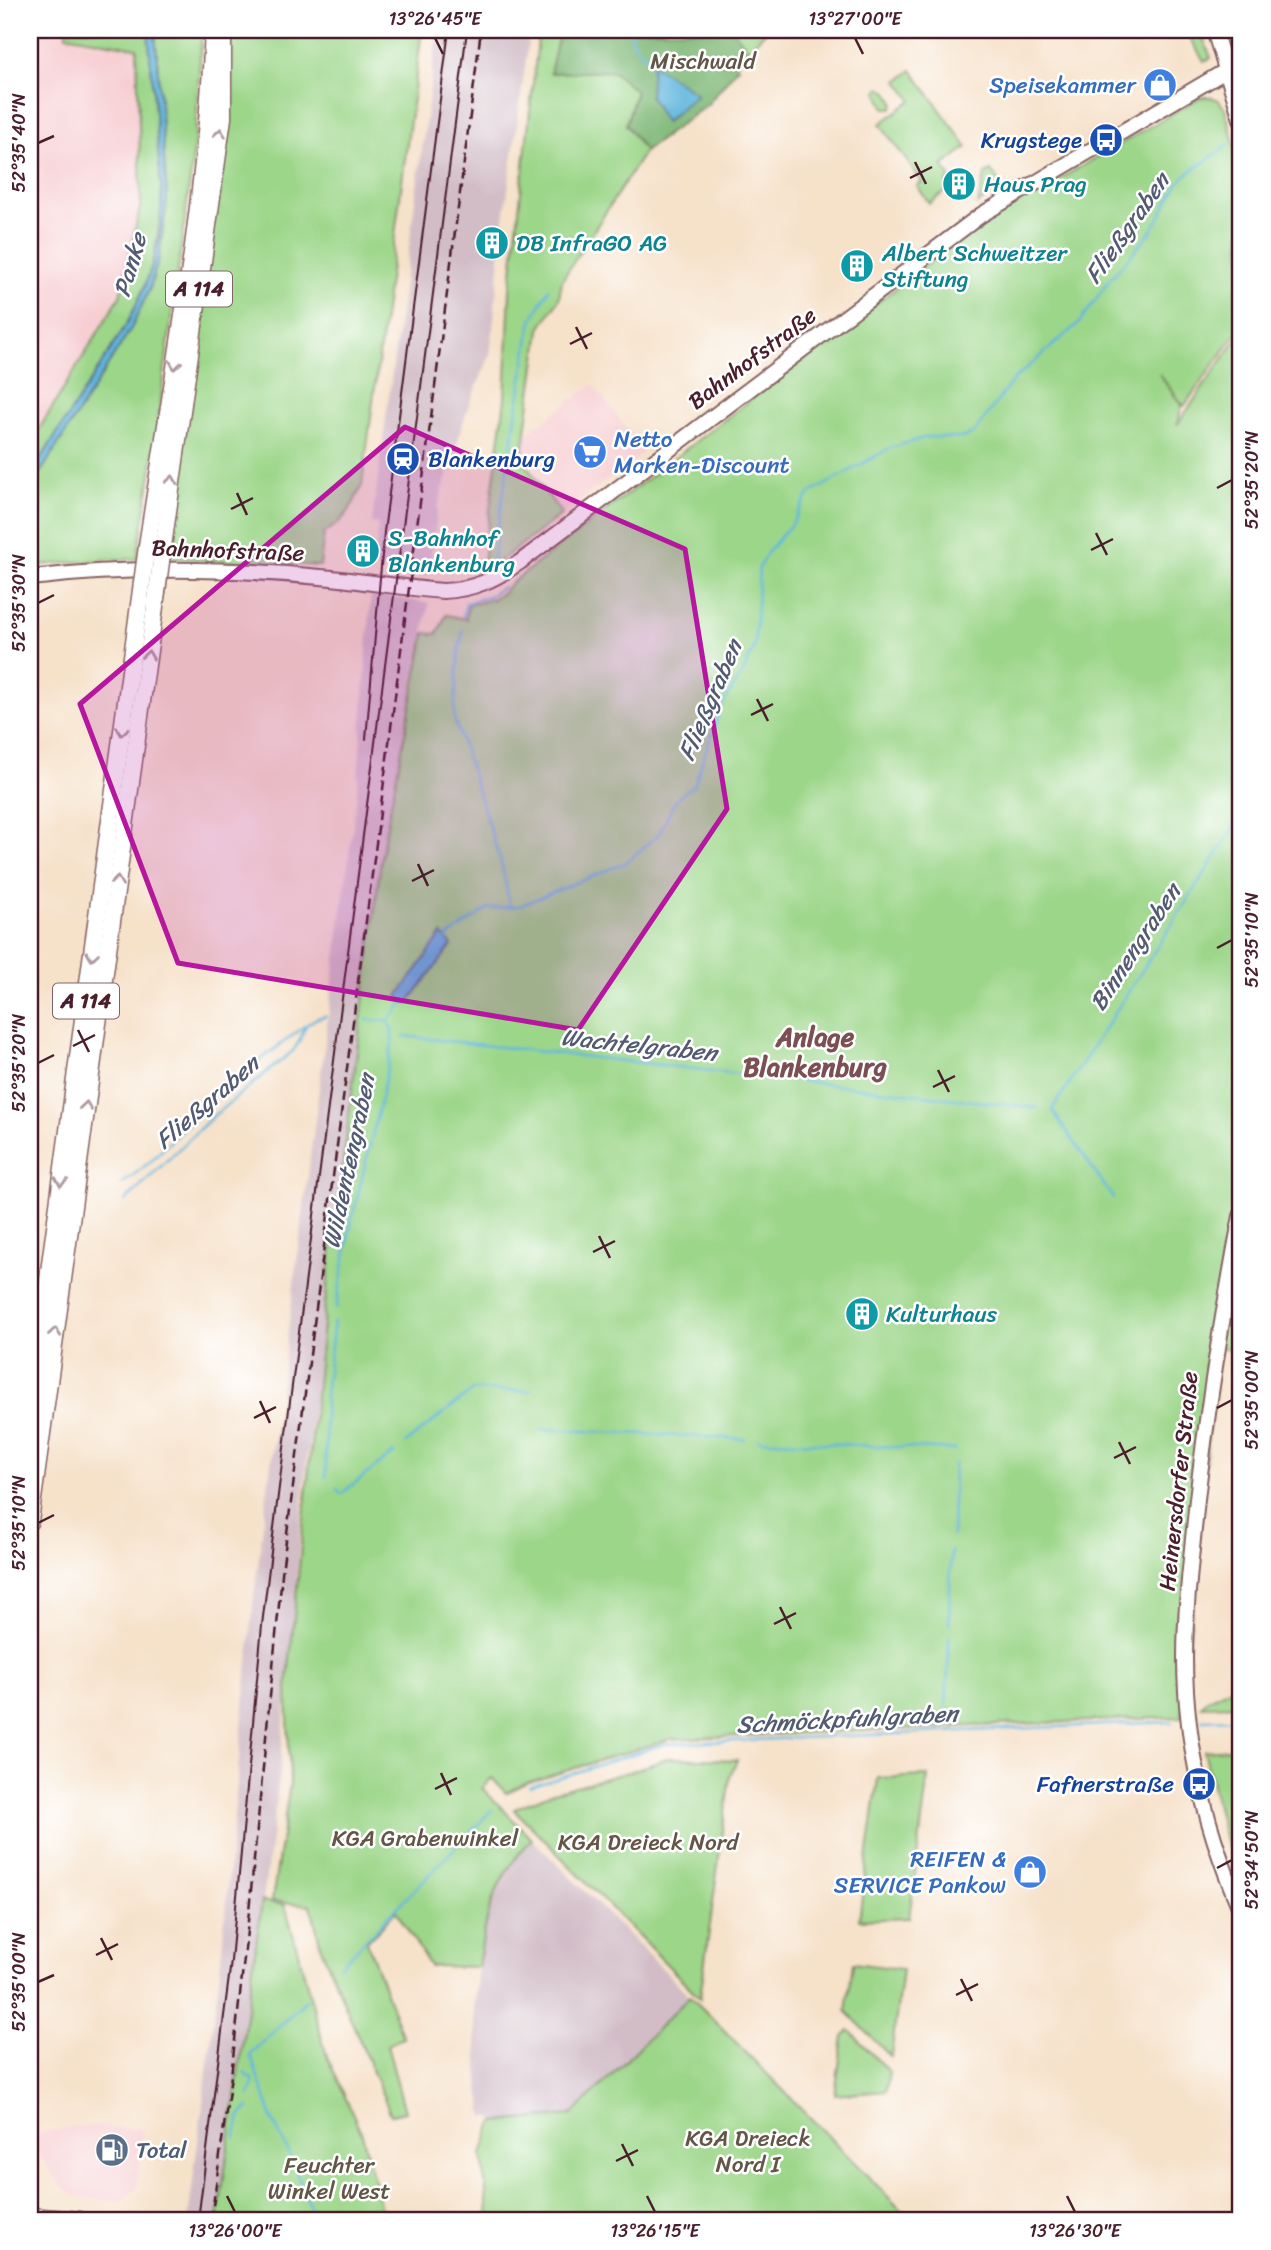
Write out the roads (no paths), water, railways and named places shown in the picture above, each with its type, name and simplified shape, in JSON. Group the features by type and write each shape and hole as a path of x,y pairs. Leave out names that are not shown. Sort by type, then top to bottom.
{"highway":[{"name":"A 114","path":"30,1521 199,209 210,96 213,30"},
{"name":"A 114","path":"155,547 223,118 223,30"},
{"name":"A 114","path":"30,1412 149,591"},
{"path":"30,2216 80,2220"}],"main road":[{"path":"1214,30 1241,118"},
{"name":"Bahnhofstraße","path":"30,578 98,571 192,568 329,578 443,591 459,590 486,582 520,562 981,215 1227,70"},
{"name":"Heinersdorfer Straße","path":"1241,1216 1209,1395 1187,1594 1185,1662 1194,1754 1211,1830 1241,1911"}],"water":[{"path":"148,30 155,30 167,199 159,257 150,288 132,327 30,489 30,476 128,322 153,262 159,237 162,198"},
{"path":"652,64 697,94 665,122 650,96"},
{"path":"442,934 452,945 407,1004 398,996"}],"waterway":[{"path":"630,30 632,41 652,64"},
{"name":"Fließgraben","path":"445,942 449,936 487,909 519,906 625,863 659,834 676,799 694,785 722,705 744,671 755,644 759,567 793,522 809,494 890,448 928,437 961,438 974,433 1013,380 1080,322 1110,279 1151,232 1184,176 1230,144"},
{"path":"492,564 530,330 533,318 549,289"},
{"path":"463,617 466,603 489,596 503,587"},
{"path":"463,630 454,718 502,866 510,907"},
{"name":"Binnengraben","path":"1113,1198 1052,1110 1241,817"},
{"name":"Wildentengraben","path":"367,1020 388,1021 406,1000"},
{"name":"Fließgraben","path":"122,1184 150,1162 219,1092 306,1025 326,1016"},
{"name":"Wildentengraben","path":"336,1309 351,1223 392,1045 392,1030 388,1021"},
{"name":"Fließgraben","path":"125,1201 212,1117 293,1051 306,1025"},
{"name":"Wachtelgraben","path":"404,1036 1038,1108"},
{"path":"326,1477 325,1395 334,1321"},
{"name":"Wildentengraben","path":"406,1443 473,1390 531,1391"},
{"name":"Wildentengraben","path":"541,1429 744,1439"},
{"name":"Wildentengraben","path":"758,1440 955,1450"},
{"name":"Wildentengraben","path":"336,1488 341,1494 395,1452"},
{"name":"Wildentengraben","path":"952,1536 954,1464"},
{"name":"Wildentengraben","path":"949,1624 951,1550"},
{"name":"Wildentengraben","path":"946,1717 949,1637"},
{"name":"Schmöckpfuhlgraben","path":"1202,1720 1241,1719"},
{"name":"Schmöckpfuhlgraben","path":"530,1787 664,1744 1172,1722"},
{"name":"Schmöckpfuhlgraben","path":"340,1966 492,1810"},
{"path":"307,1999 250,2054 273,2121 315,2220"},
{"path":"244,2072 251,2077 253,2083 250,2095"},
{"path":"235,2137 241,2115 249,2107"}],"tram line":[{"path":"366,739 384,532 449,30"},
{"path":"198,2220 231,1961 262,1625 467,30"}],"railway":[{"path":"211,2220 247,1931 283,1564 481,30"}],"place":[{"name":"Speisekammer","path":"1160,85"},
{"name":"Krugstege","path":"1106,140"},
{"name":"Haus Prag","path":"959,184"},
{"name":"DB InfraGO AG","path":"492,243"},
{"name":"Albert Schweitzer Stiftung","path":"857,266"},
{"name":"Netto Marken-Discount","path":"590,452"},
{"name":"Blankenburg","path":"403,459"},
{"name":"S-Bahnhof Blankenburg","path":"363,551"},
{"name":"Kulturhaus","path":"862,1314"},
{"name":"Fafnerstraße","path":"1199,1784"},
{"name":"REIFEN & SERVICE Pankow","path":"1030,1872"},
{"name":"Total","path":"112,2150"}],"district":[{"name":"Anlage Blankenburg","path":"815,1052"}],"park label":[{"name":"Mischwald","path":"703,61"},
{"name":"KGA Grabenwinkel","path":"425,1838"},
{"name":"KGA Dreieck Nord","path":"648,1842"},
{"name":"KGA Dreieck Nord I","path":"748,2151"},
{"name":"Feuchter Winkel West","path":"329,2178"}],"water label":[{"name":"Panke","path":"130,265"}]}
